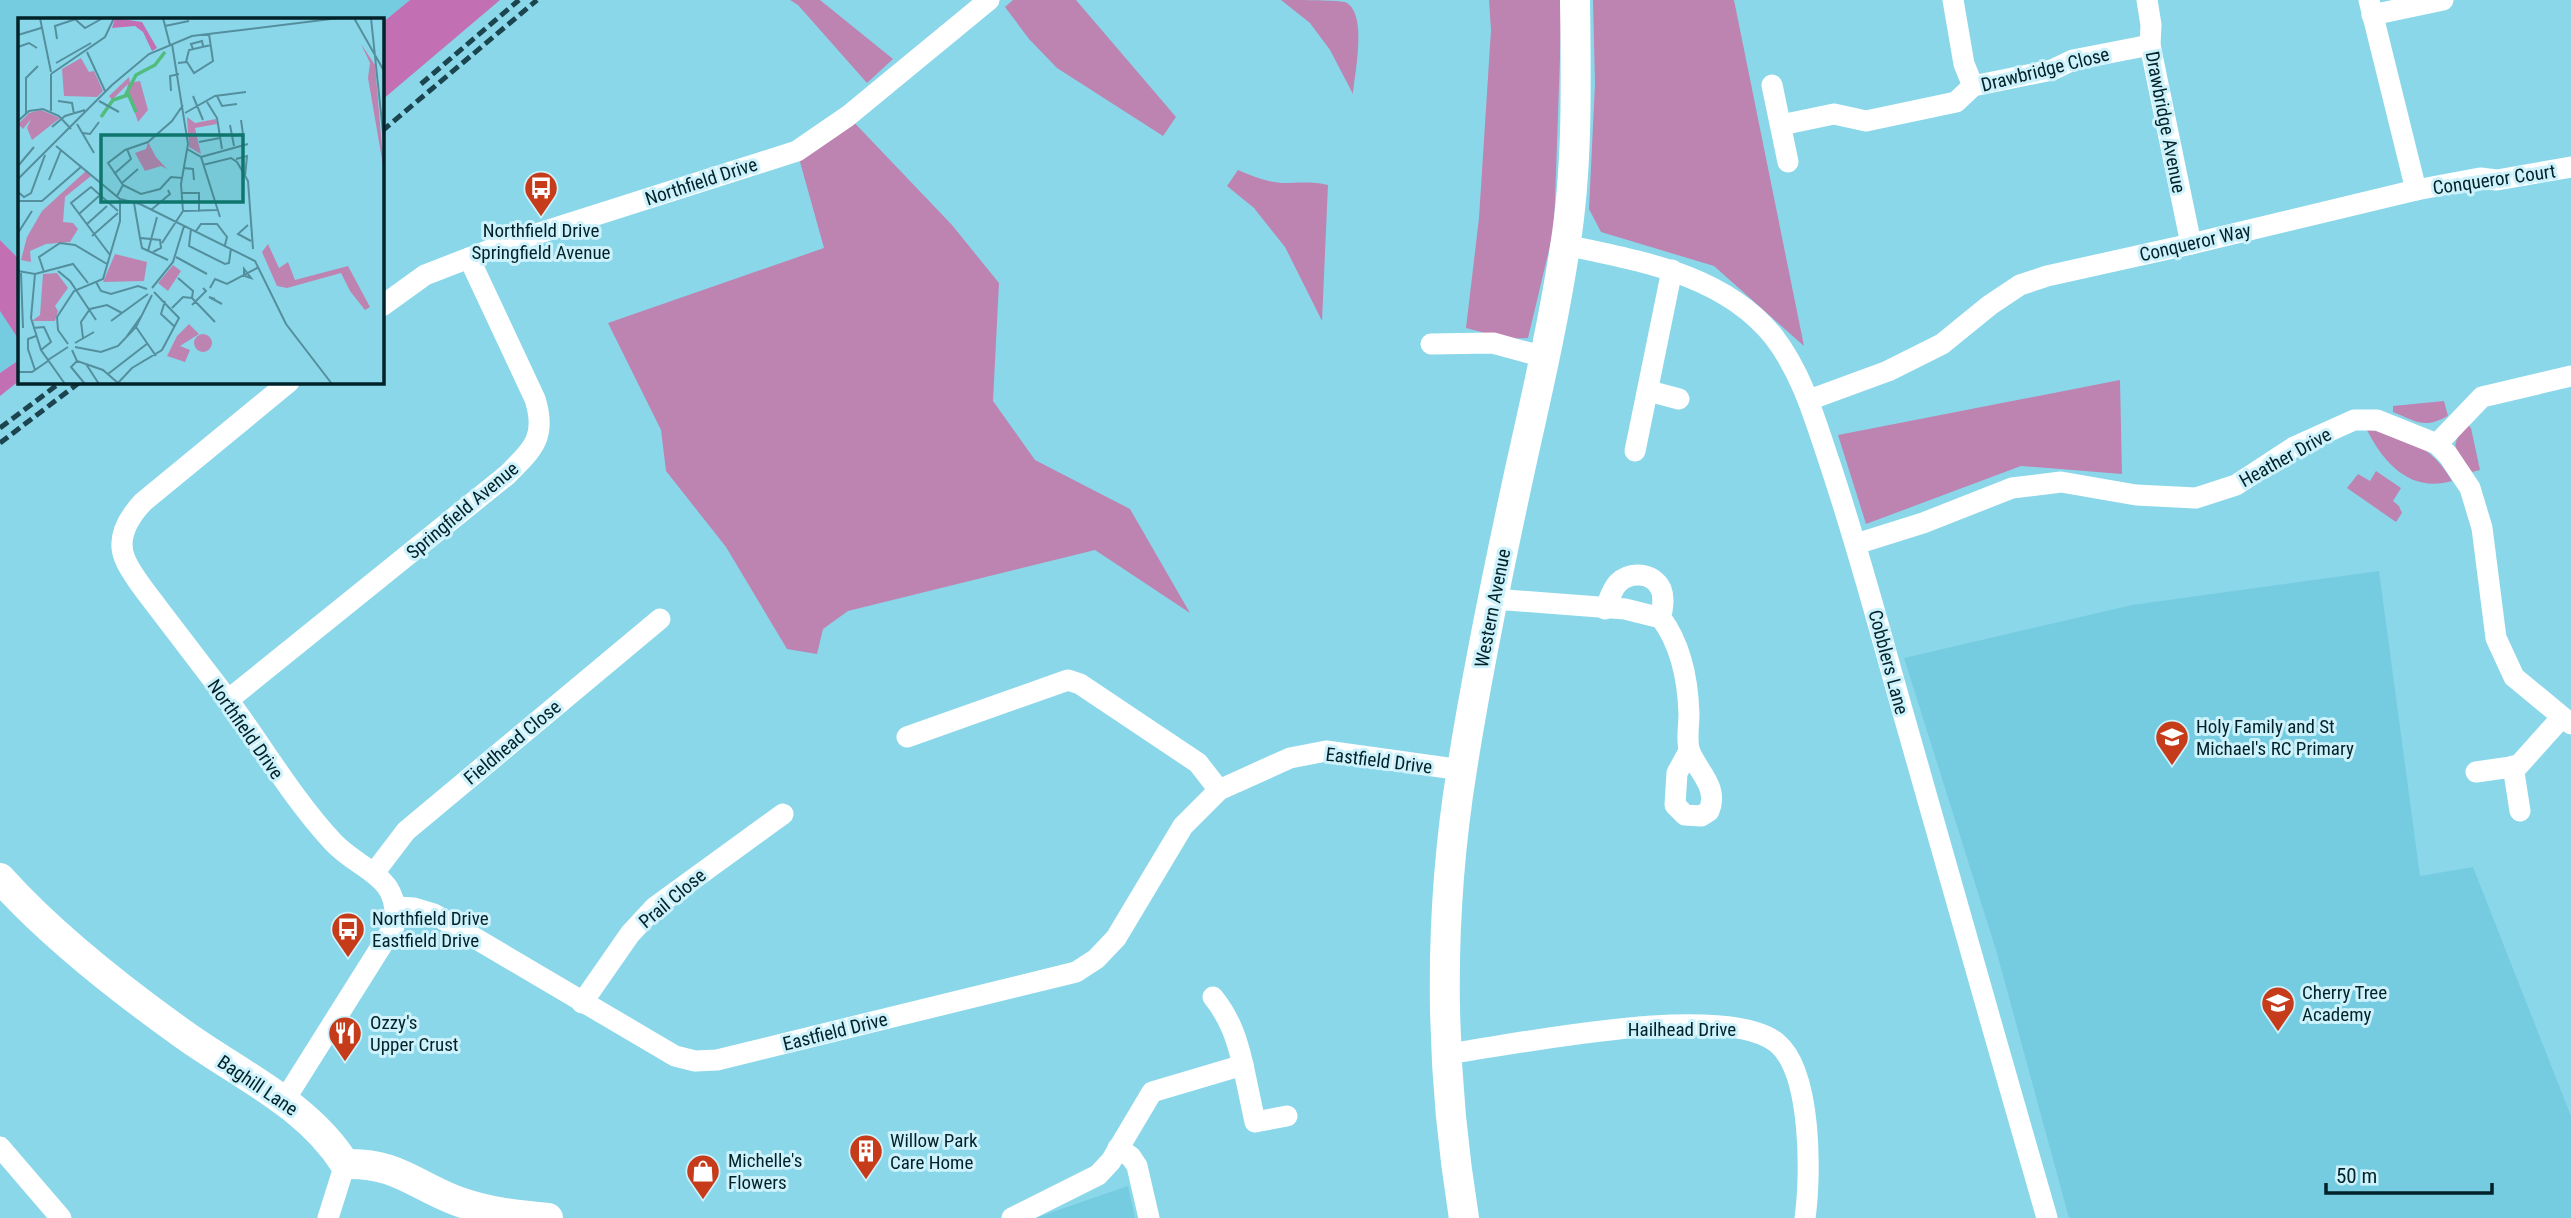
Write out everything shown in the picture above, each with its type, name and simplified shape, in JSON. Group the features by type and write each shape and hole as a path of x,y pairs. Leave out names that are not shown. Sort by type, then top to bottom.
{"street":[{"name":"Northfield Drive","path":"383,305 425,275 469,258 797,151 848,116 989,0"},
{"name":"Western Avenue","path":"1464,1218 1453,1151 1446,1054 1445,987 1450,890 1462,770 1566,245 1574,156 1575,0"},
{"path":"1953,0 1964,64 1973,86"},
{"name":"Drawbridge Avenue","path":"2147,0 2151,25 2150,45 2191,244"},
{"path":"2416,190 2371,7 2443,0"},
{"name":"Drawbridge Close","path":"1781,125 1834,114 1866,121 1956,102 1973,86 2053,70 2073,60 2150,45"},
{"path":"1772,85 1788,162"},
{"name":"Conqueror Court","path":"2416,190 2480,178 2497,180 2571,167"},
{"name":"Conqueror Way","path":"1810,400 1888,370 1942,344 1990,305 2020,285 2047,276 2416,190"},
{"name":"Cobblers Lane","path":"1566,245 1672,270 1721,293 1746,310 1773,336 1794,368 1810,400 1856,544 2048,1218"},
{"name":"Springfield Avenue","path":"228,700 506,475 529,453 538,438 541,417 535,399 469,258"},
{"path":"1635,451 1672,270"},
{"path":"1432,344 1493,343 1544,357"},
{"path":"2437,444 2482,397 2571,376"},
{"name":"Northfield Drive","path":"288,383 132,513 123,537 124,559 228,700 289,789 335,845 388,885 397,907"},
{"path":"1649,391 1679,399"},
{"name":"Heather Drive","path":"1856,544 1923,523 2012,488 2061,482 2136,495 2196,498 2236,485 2294,447 2354,420 2378,420 2437,444 2454,463 2470,488 2482,528 2496,638 2514,677 2566,720"},
{"path":"1605,609 1615,585 1625,577 1638,574 1651,578 1660,588 1663,601 1661,618"},
{"path":"1494,599 1643,612 1661,618 1672,633 1686,676 1689,751"},
{"name":"Fieldhead Close","path":"374,873 406,831 660,619"},
{"path":"907,737 1068,680 1080,684 1198,763 1219,790"},
{"path":"2476,772 2518,766 2566,720"},
{"name":"Eastfield Drive","path":"397,907 414,908 434,914 675,1056 695,1061 717,1060 1076,972 1096,959 1116,938 1183,827 1219,790 1290,758 1326,751 1462,770"},
{"path":"2513,766 2520,811"},
{"name":"Prail Close","path":"582,1003 630,934 655,907 783,814"},
{"name":"Baghill Lane","path":"0,878 77,951 184,1034 314,1124 331,1141 345,1164"},
{"path":"284,1101 394,926 397,907"},
{"path":"1213,997 1227,1013 1244,1065 1255,1122 1287,1116"},
{"name":"Hailhead Drive","path":"1446,1054 1587,1031 1695,1026 1730,1026 1753,1030 1778,1044 1791,1064 1803,1097 1808,1200 1805,1218"},
{"path":"1012,1218 1098,1175 1111,1161 1152,1092 1244,1065"},
{"path":"0,1147 61,1218"},
{"path":"1118,1148 1132,1157 1137,1166 1149,1218"},
{"path":"328,1218 345,1164 369,1163 388,1168 457,1201 506,1214 548,1218"}],"shaded area":[{"path":"0,0 410,0 383,22 383,18 18,18 18,258 0,240"},
{"path":"410,0 500,0 383,99 383,22"},
{"path":"790,0 820,0 893,59 867,83 798,5"},
{"path":"1013,0 1076,0 1176,117 1163,136 1057,68 1029,39 1005,7"},
{"path":"1281,0 1339,1 1352,8 1358,30 1353,94 1330,50 1310,23"},
{"path":"1489,0 1562,0 1554,229 1528,338 1508,339 1466,328 1479,218 1491,30"},
{"path":"1593,0 1734,0 1804,346 1714,266 1601,232 1589,209 1595,84"},
{"path":"848,116 952,225 999,283 993,401 1035,460 1130,509 1190,613 1095,550 848,611 823,629 817,654 787,649 726,547 666,471 661,430 608,323 824,248 797,151"},
{"path":"1238,170 1282,183 1328,185 1322,321 1285,247 1254,208 1227,186"},
{"path":"0,240 18,258 18,338 0,311"},
{"path":"0,311 18,338 18,361 0,373"},
{"path":"18,361 18,382 0,396 0,373"},
{"path":"2120,380 2122,474 2021,466 1866,524 1838,435"},
{"path":"2444,401 2448,416 2432,422 2420,423 2393,412 2393,406"},
{"path":"2467,424 2471,428 2480,470 2472,472 2456,449 2457,439"},
{"path":"2367,430 2394,435 2417,444 2436,460 2452,481 2424,483 2400,473 2382,454"},
{"path":"2376,471 2401,488 2393,501 2402,513 2396,522 2347,488 2358,474 2370,481"},
{"path":"2379,571 2420,876 2473,867 2571,1116 2571,1218 2069,1218 1996,950 1904,658 2132,605"},
{"path":"1128,1186 1135,1218 1035,1218"}],"railway":[{"path":"421,84 519,0"},
{"path":"383,130 537,0"},
{"path":"0,428 60,383"},
{"path":"0,443 79,383"}],"place":[{"name":"Northfield Drive Springfield Avenue","path":"541,218"},
{"name":"Holy Family and St Michael's RC Primary","path":"2172,767"},
{"name":"Northfield Drive Eastfield Drive","path":"348,959"},
{"name":"Cherry Tree Academy","path":"2278,1033"},
{"name":"Ozzy's Upper Crust","path":"345,1063"},
{"name":"Willow Park Care Home","path":"866,1181"},
{"name":"Michelle's Flowers","path":"703,1201"}]}
